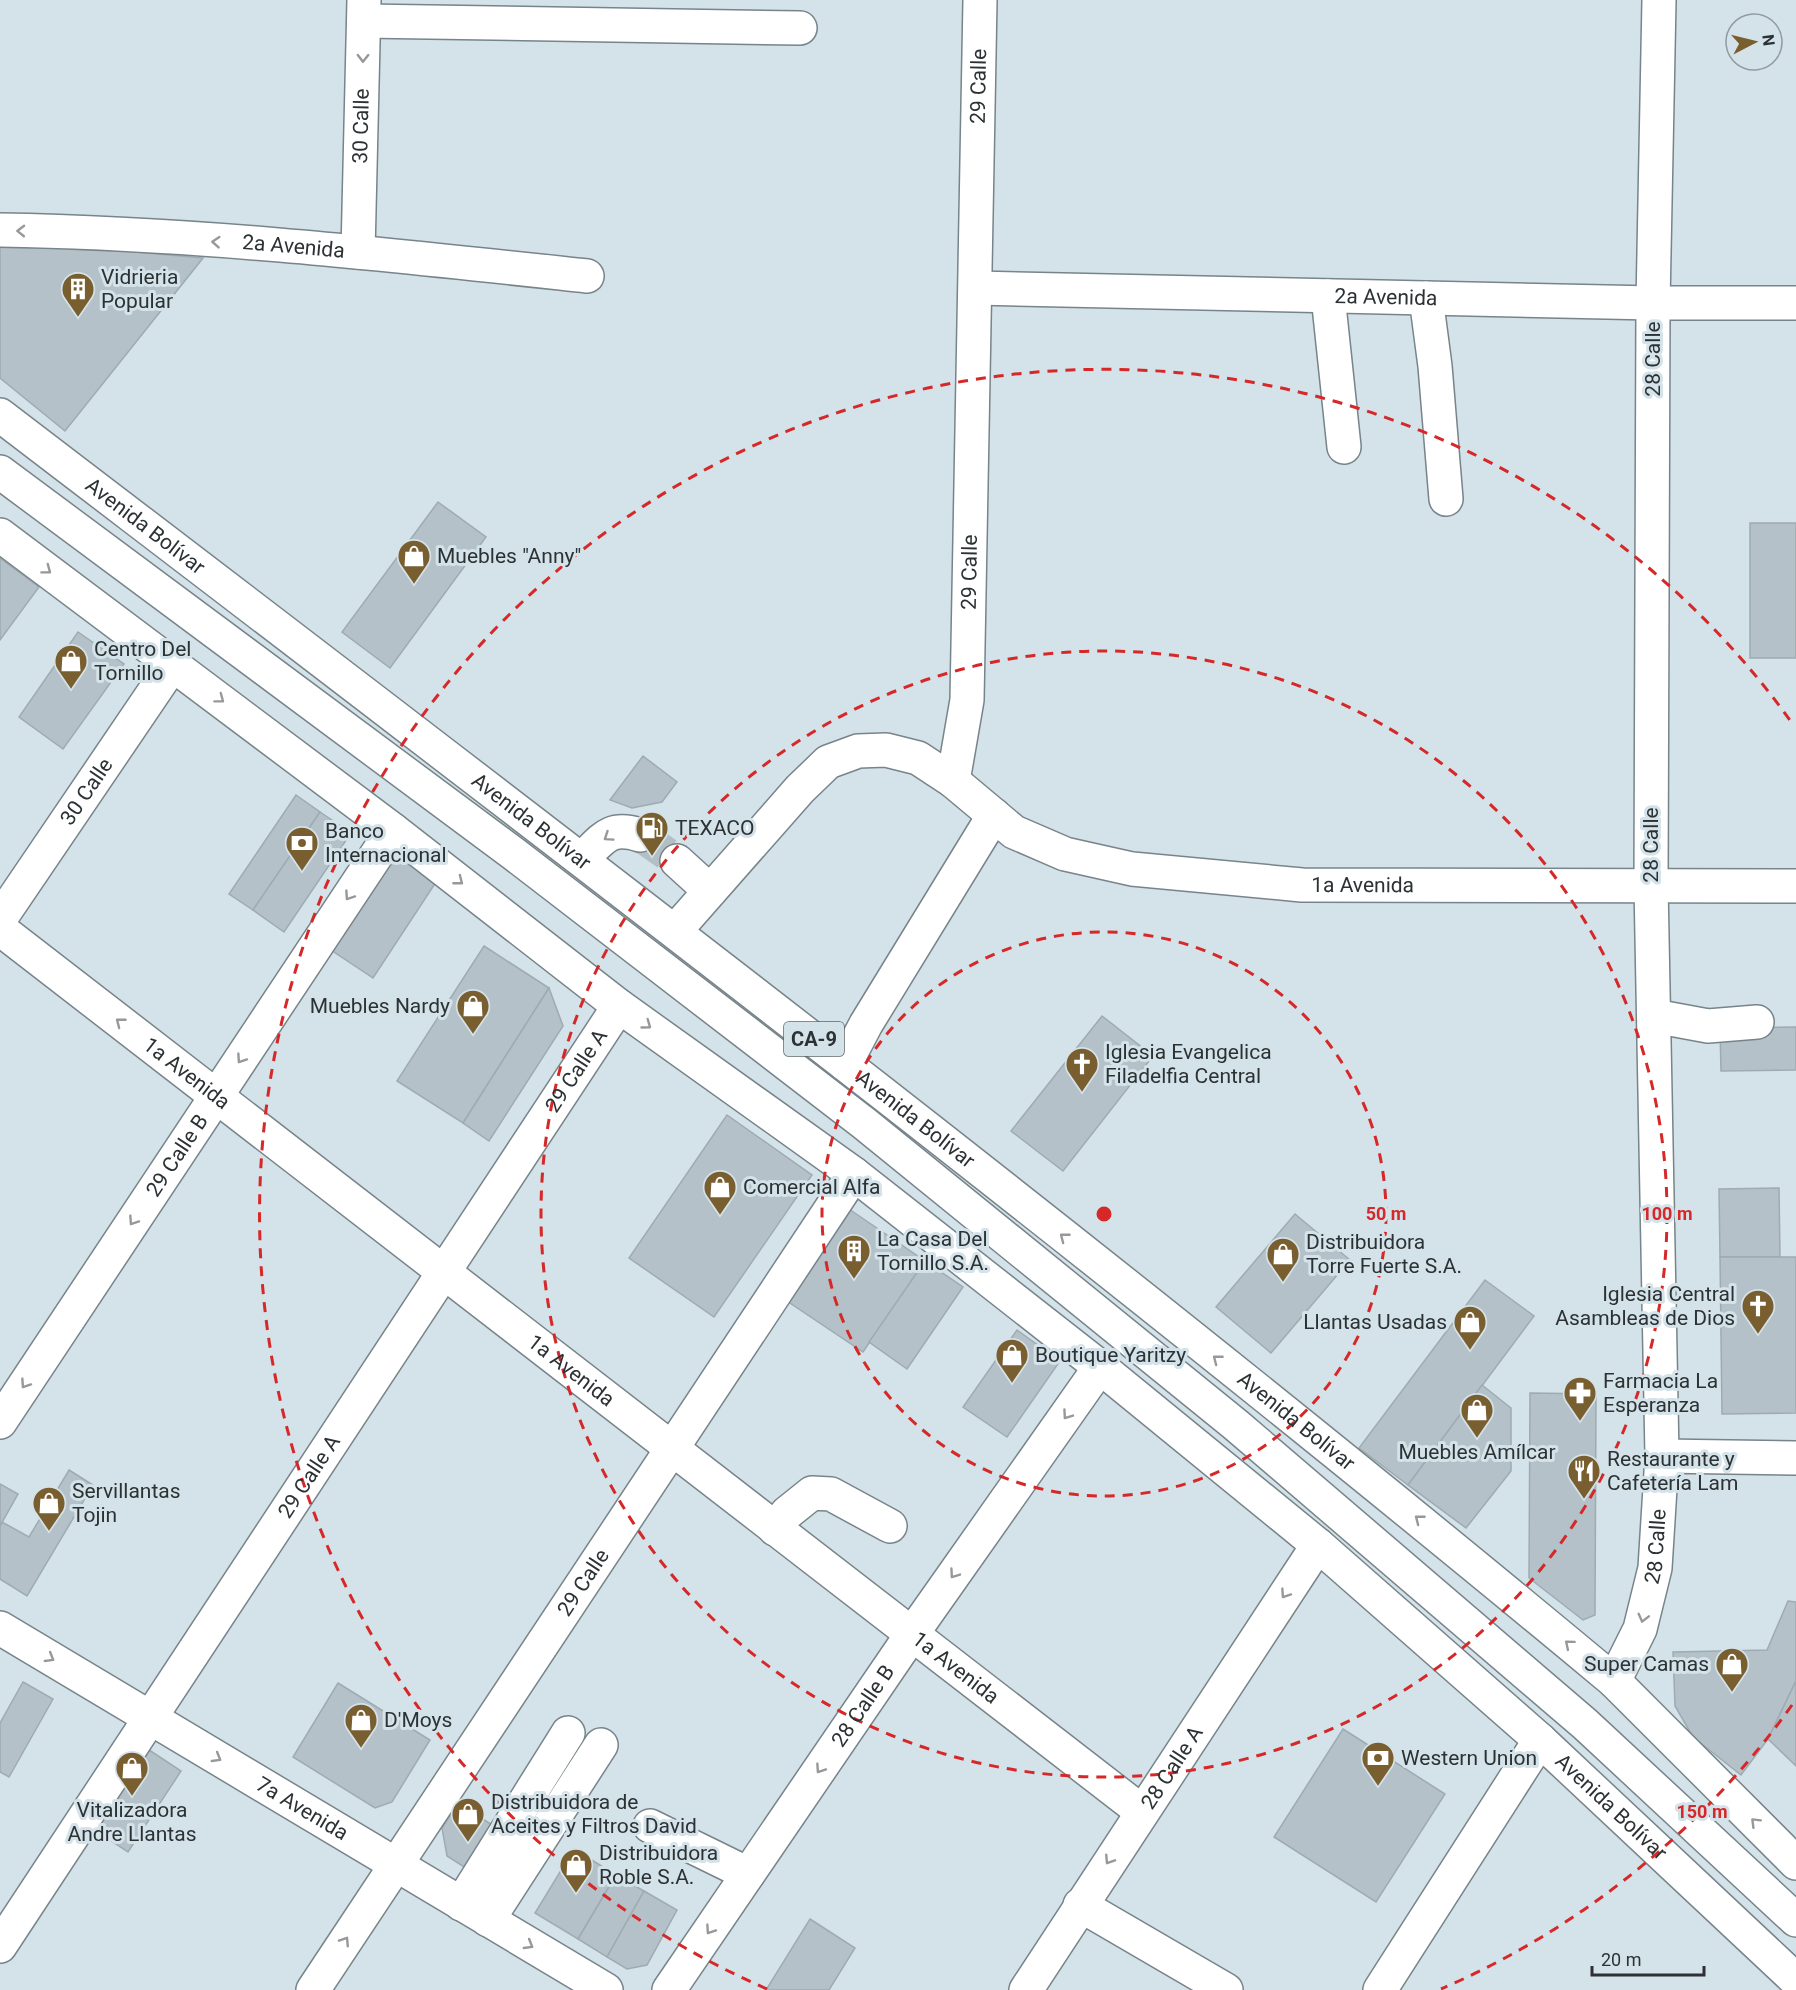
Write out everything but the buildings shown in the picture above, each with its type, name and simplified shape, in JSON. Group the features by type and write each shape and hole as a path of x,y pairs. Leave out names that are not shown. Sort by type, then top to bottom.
{"street":[{"name":"29 Calle","path":"953,781 967,700 980,0"},
{"name":"28 Calle","path":"1614,1681 1640,1629 1655,1568 1662,1456 1651,885 1653,303 1659,0"},
{"path":"364,10 800,28"},
{"name":"30 Calle","path":"358,252 364,10"},
{"name":"2a Avenida","path":"0,230 73,232 358,252 586,276"},
{"name":"2a Avenida","path":"976,288 1653,303 1796,303"},
{"path":"1328,296 1344,447"},
{"path":"1426,298 1435,366 1446,499"},
{"name":"Avenida Bolívar","path":"0,415 675,931 1420,1520 1614,1681 1796,1863"},
{"path":"0,472 514,854 865,1124 1236,1425 1585,1724 1796,1920"},
{"name":"Avenida Bolívar","path":"0,535 393,830 619,1006 854,1174 1100,1367 1318,1545 1540,1740 1796,1980"},
{"name":"30 Calle","path":"0,919 173,664"},
{"path":"675,931 800,789 828,762 858,751 886,750 918,758 953,781"},
{"name":"1a Avenida","path":"953,781 1014,832 1065,854 1132,869 1302,885 1796,886"},
{"path":"845,1064 872,1014 994,815"},
{"name":"29 Calle B","path":"0,1422 393,830"},
{"path":"582,859 610,832 620,830 640,835"},
{"path":"677,861 710,891"},
{"name":"1a Avenida","path":"0,930 1141,1811"},
{"name":"29 Calle A","path":"0,1946 619,1006"},
{"path":"1654,1016 1708,1026 1757,1022"},
{"name":"29 Calle","path":"312,1990 854,1174"},
{"name":"28 Calle B","path":"669,1990 912,1634 1100,1367"},
{"path":"1662,1456 1796,1458"},
{"path":"775,1529 787,1513 812,1492 831,1494 890,1526"},
{"name":"28 Calle A","path":"1026,1990 1141,1811 1318,1545"},
{"name":"7a Avenida","path":"0,1628 606,1990"},
{"path":"475,1912 568,1733"},
{"path":"1380,1990 1540,1740"},
{"path":"475,1912 601,1745"},
{"path":"650,1826 748,1874"},
{"path":"1080,1905 1226,1990"}],"tunnel":[{"path":"640,835 677,861"}],"place":[{"name":"Vidrieria Popular","path":"78,318"},
{"name":"Muebles \"Anny\"","path":"414,585"},
{"name":"Centro Del Tornillo","path":"71,690"},
{"name":"TEXACO","path":"652,857"},
{"name":"Banco Internacional","path":"302,872"},
{"name":"Muebles Nardy","path":"473,1035"},
{"name":"Iglesia Evangelica Filadelfia Central","path":"1082,1093"},
{"name":"Comercial Alfa","path":"720,1216"},
{"name":"La Casa Del Tornillo S.A.","path":"854,1280"},
{"name":"Distribuidora Torre Fuerte S.A.","path":"1283,1283"},
{"name":"Iglesia Central Asambleas de Dios","path":"1758,1335"},
{"name":"Llantas Usadas","path":"1470,1351"},
{"name":"Boutique Yaritzy","path":"1012,1384"},
{"name":"Farmacia La Esperanza","path":"1580,1422"},
{"name":"Muebles Amílcar","path":"1477,1439"},
{"name":"Restaurante y Cafetería Lam","path":"1584,1500"},
{"name":"Servillantas Tojin","path":"49,1532"},
{"name":"Super Camas","path":"1732,1693"},
{"name":"D'Moys","path":"361,1749"},
{"name":"Western Union","path":"1378,1787"},
{"name":"Vitalizadora Andre Llantas","path":"132,1797"},
{"name":"Distribuidora de Aceites y Filtros David","path":"468,1843"},
{"name":"Distribuidora Roble S.A.","path":"576,1894"}]}
